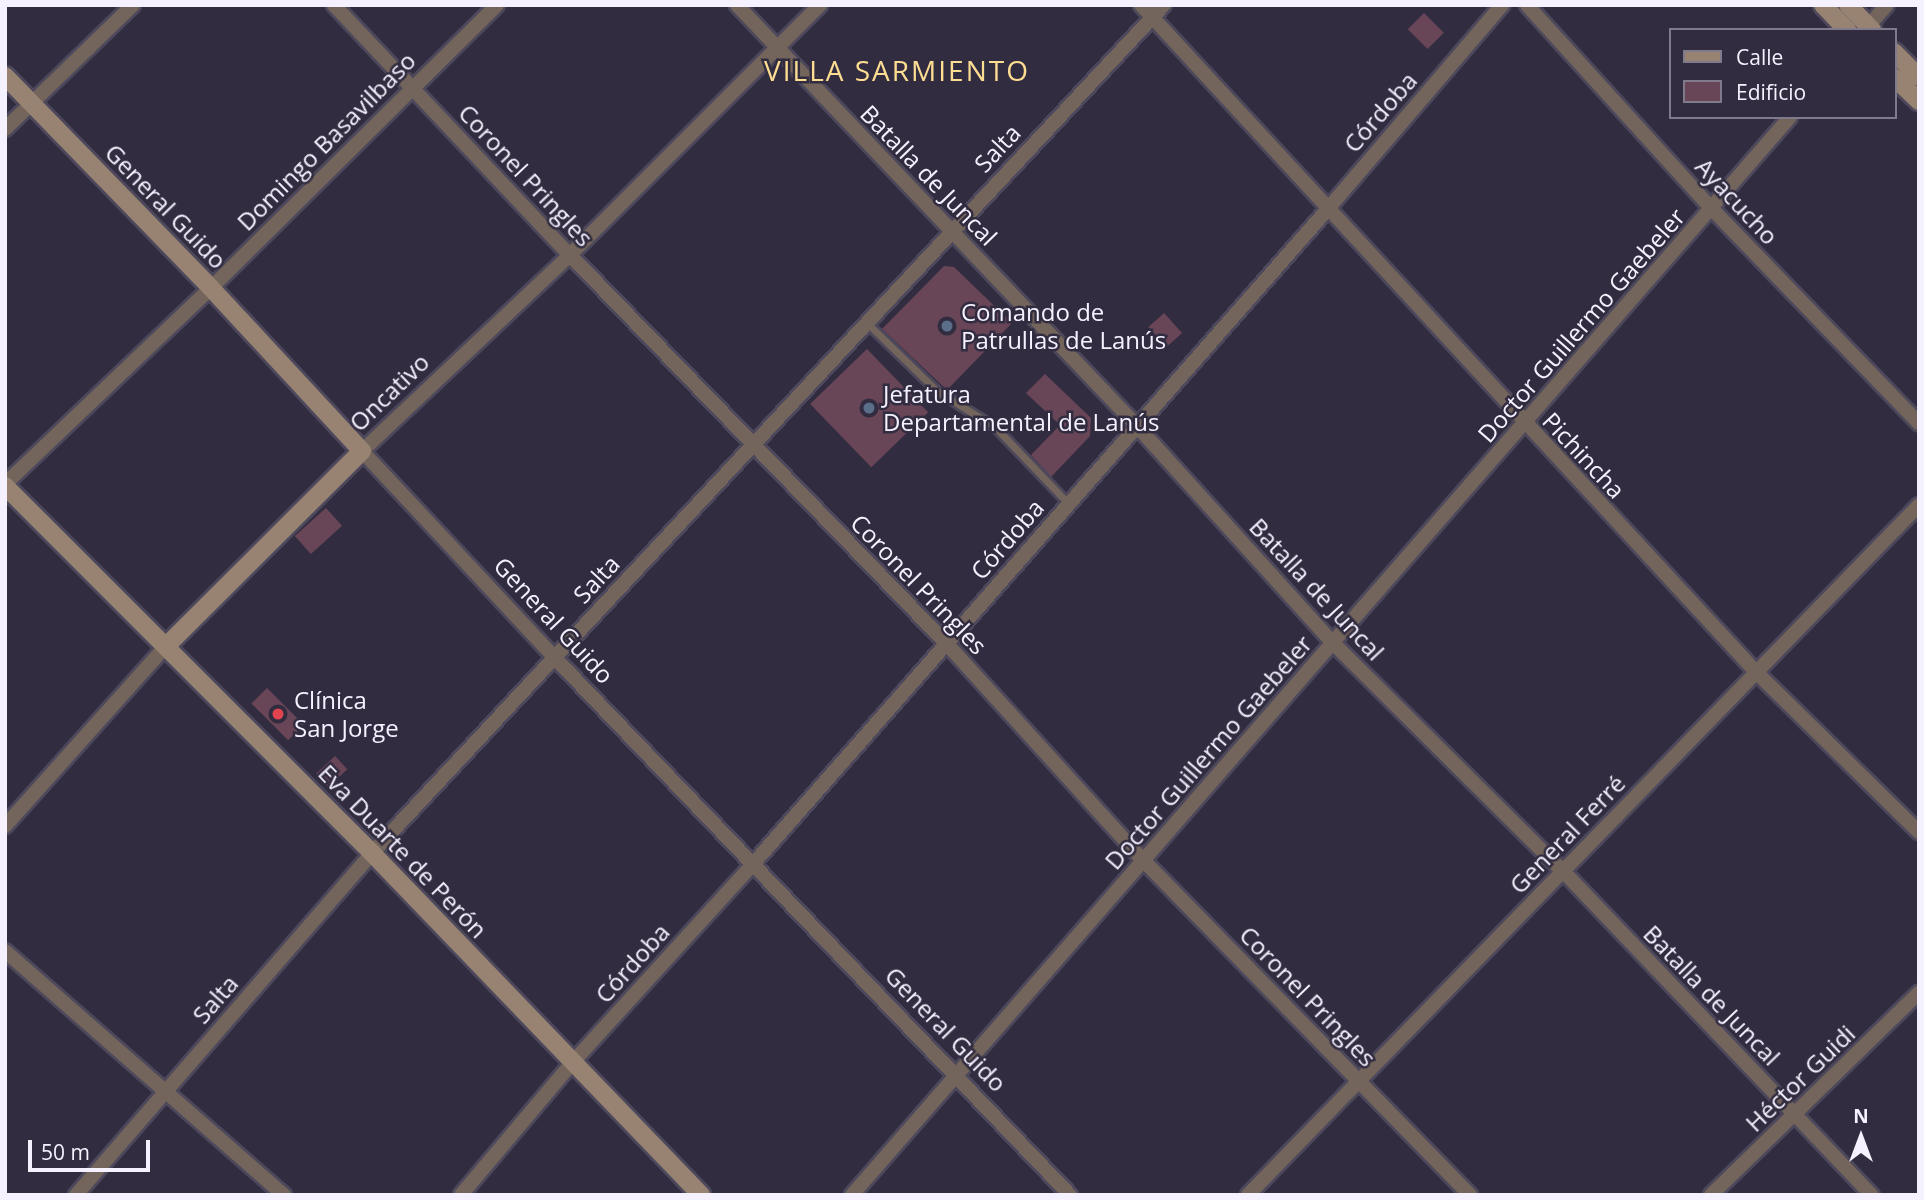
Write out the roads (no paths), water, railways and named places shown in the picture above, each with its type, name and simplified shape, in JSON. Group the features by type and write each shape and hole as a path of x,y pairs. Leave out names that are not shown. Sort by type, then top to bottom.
{"main road":[{"path":"1823,5 1845,28"},
{"path":"1848,5 1867,28"},
{"path":"1896,54 1919,77"},
{"name":"General Guido","path":"5,76 211,288 362,451"},
{"path":"1896,79 1919,101"},
{"name":"Oncativo","path":"167,645 362,451"},
{"name":"Eva Duarte de Perón","path":"5,485 372,853 701,1195"}],"street":[{"path":"5,129 132,5"},
{"name":"Coronel Pringles","path":"334,5 570,255 946,643 1144,861 1470,1195"},
{"name":"Domingo Basavilbaso","path":"5,485 211,288 497,5"},
{"name":"Batalla de Juncal","path":"737,5 1136,425 1332,642 1563,872 1872,1195"},
{"name":"Oncativo","path":"362,451 570,255 820,5"},
{"name":"Pichincha","path":"1141,5 1756,673 1919,832"},
{"name":"Salta","path":"76,1195 372,853 1164,5"},
{"name":"Córdoba","path":"461,1195 572,1063 753,864 1327,210 1502,5"},
{"name":"Ayacucho","path":"1527,5 1712,209 1919,423"},
{"path":"1869,28 1887,5"},
{"name":"Doctor Guillermo Gaebeler","path":"852,1195 1332,642 1525,425 1788,119"},
{"name":"General Guido","path":"362,451 555,657 1070,1195"},
{"name":"General Ferré","path":"1248,1195 1919,505"},
{"name":"Oncativo","path":"5,826 167,645"},
{"path":"5,951 284,1195"},
{"name":"Héctor Guidi","path":"1711,1195 1919,993"}],"lane":[{"path":"867,323 937,391 995,427 1068,503"}],"place":[{"name":"Comando de Patrullas de Lanús","path":"947,326"},
{"name":"Jefatura Departamental de Lanús","path":"869,408"},
{"name":"Clínica San Jorge","path":"278,714"}],"district":[{"name":"VILLA SARMIENTO","path":"897,70"}]}
